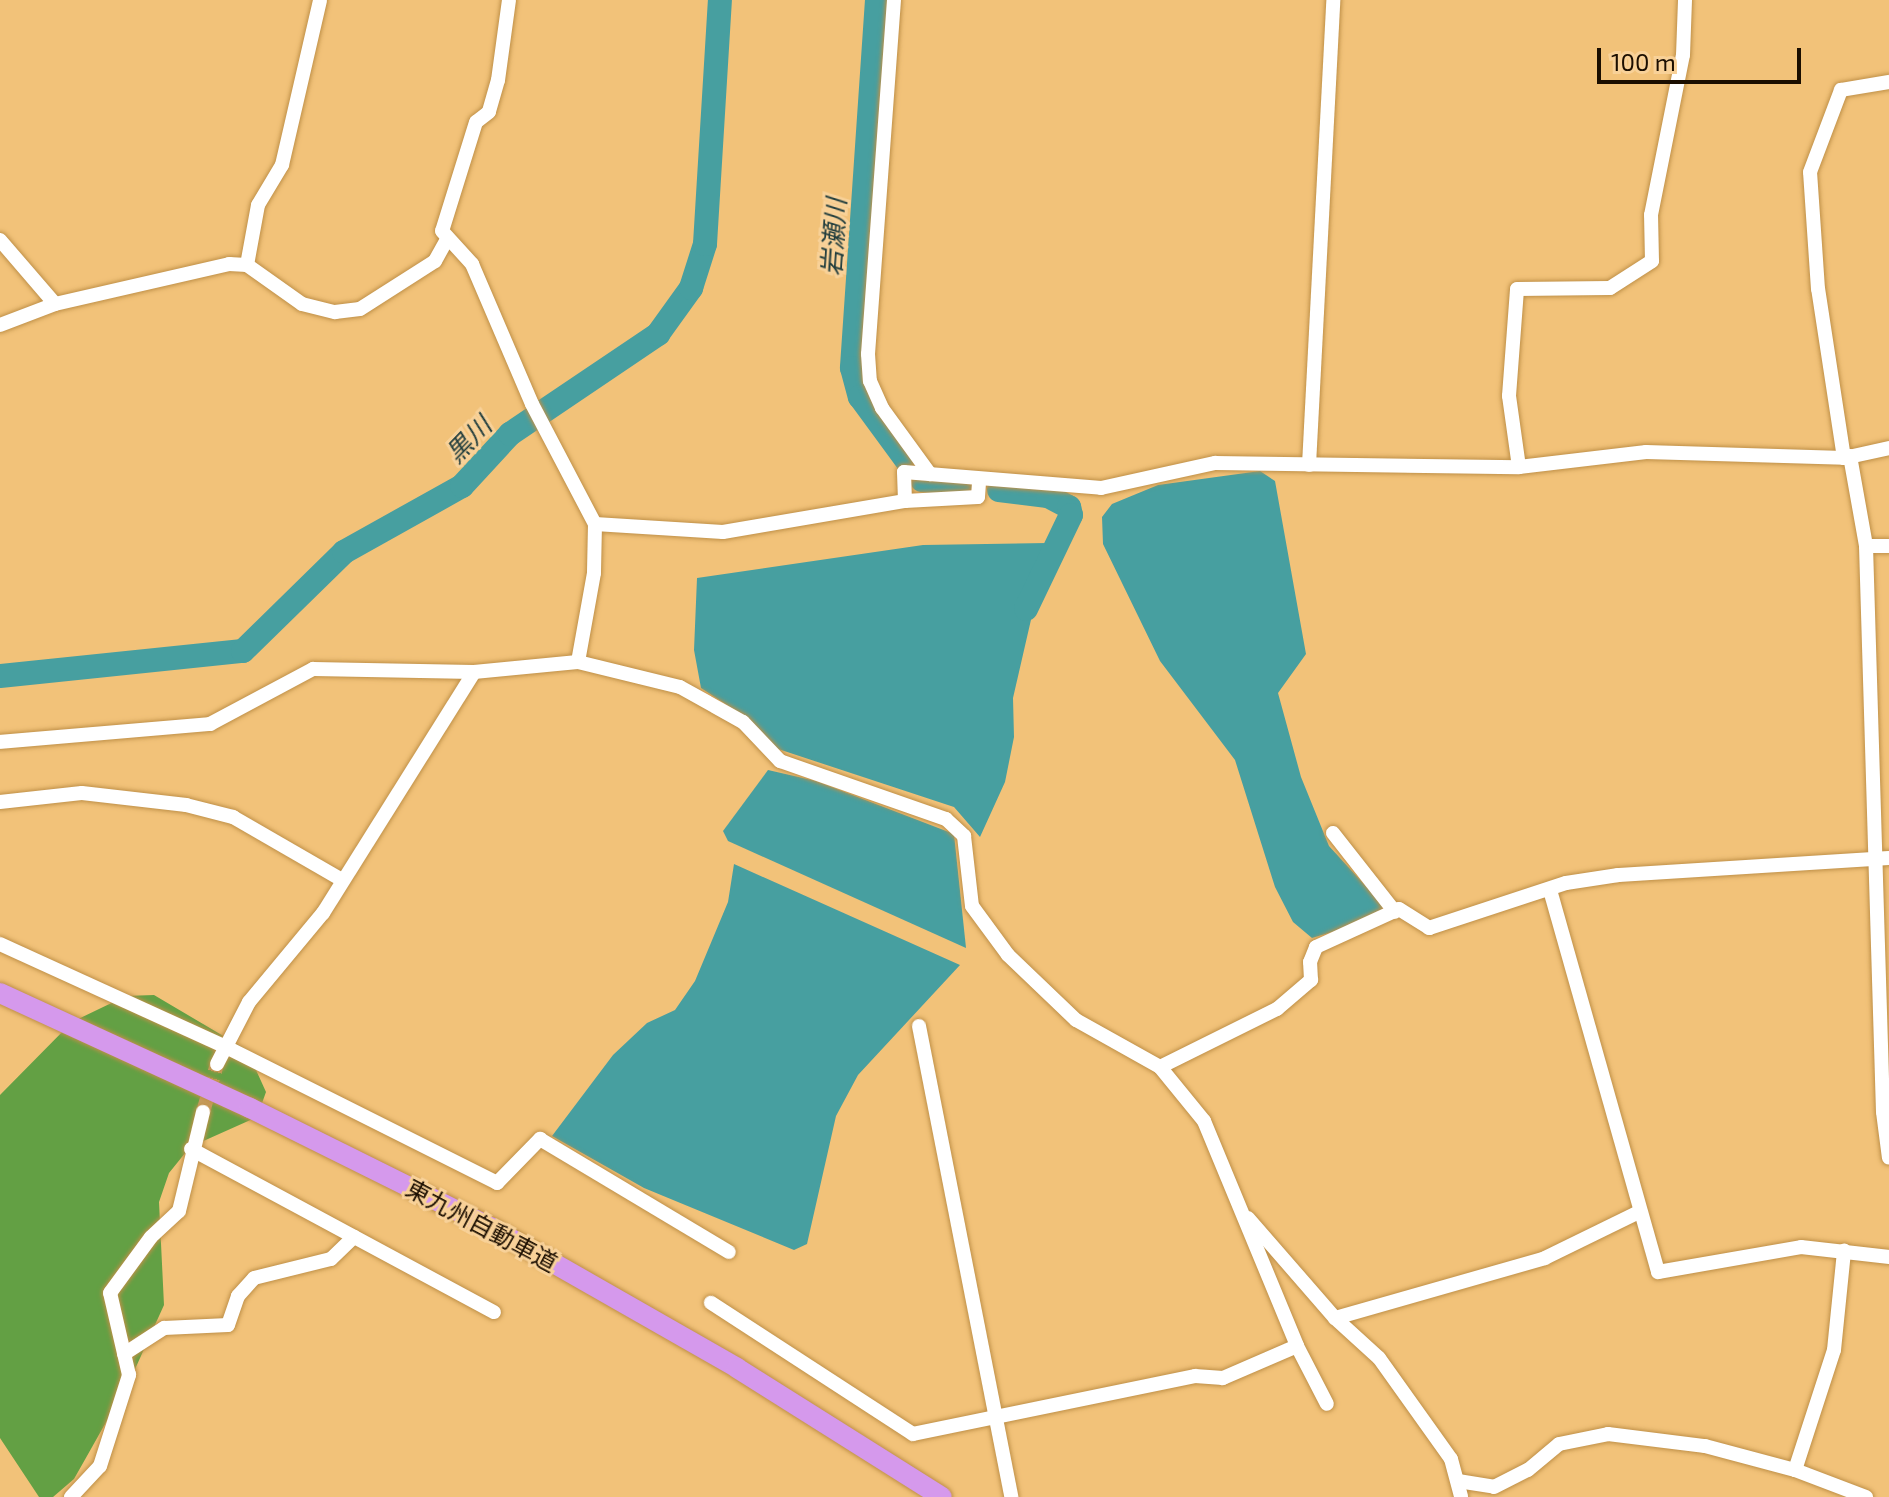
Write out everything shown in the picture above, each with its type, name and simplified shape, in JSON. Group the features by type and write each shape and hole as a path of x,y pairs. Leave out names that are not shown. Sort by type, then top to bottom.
{"highway":[{"name":"東九州自動車道","path":"0,993 250,1108 492,1228 737,1368 942,1497"}],"street":[{"path":"247,265 258,205 282,165 320,0"},
{"path":"509,0 498,80 489,112 476,122 442,231 472,264 532,404 595,524 594,573 578,662"},
{"path":"894,0 868,354 870,381 882,408 930,474"},
{"path":"1309,465 1333,0"},
{"path":"1519,467 1509,396 1517,289 1610,288 1652,261 1651,215 1683,55 1685,0"},
{"path":"1889,82 1841,90 1810,172 1818,289 1866,546 1884,858 1883,1112 1889,1158"},
{"path":"0,325 55,304 178,272 247,265 302,304 335,312 360,309 435,261 447,239"},
{"path":"0,240 55,304"},
{"path":"905,501 904,472 979,481 1101,488 1215,463 1519,467 1646,452 1847,457 1889,448"},
{"path":"595,524 723,532 905,501 978,497 979,481"},
{"path":"1866,546 1889,546"},
{"path":"0,742 221,722 313,669 474,672 578,662 680,687 743,722 780,761 946,819 964,836 972,906 1008,955 1076,1020 1160,1067 1204,1121 1248,1217 1256,1255 1327,1404"},
{"path":"217,1064 222,1045 342,880 474,672"},
{"path":"0,802 82,793 186,805 233,817 342,880"},
{"path":"1333,833 1395,912"},
{"path":"1160,1067 1277,1009 1311,980 1310,962 1316,947 1399,909 1429,928 1550,890 1618,875 1884,858"},
{"path":"1550,890 1658,1272 1746,1253 1801,1247 1889,1257"},
{"path":"0,944 222,1045 497,1183 540,1139 729,1252"},
{"path":"919,1026 1011,1497"},
{"path":"71,1497 100,1466 129,1375 110,1293 151,1237 179,1211 191,1149 203,1112"},
{"path":"191,1149 494,1312"},
{"path":"1335,1318 1545,1258 1639,1212"},
{"path":"1248,1217 1335,1318 1379,1358 1451,1459 1461,1497"},
{"path":"124,1354 164,1328 228,1325 238,1296 254,1278 331,1259 354,1237"},
{"path":"1795,1470 1834,1350 1844,1251"},
{"path":"711,1303 913,1434 1195,1376 1223,1378 1297,1346"},
{"path":"1458,1481 1494,1487 1528,1470 1559,1444 1608,1434 1705,1446 1795,1470 1866,1497"}],"green space":[{"path":"154,995 247,1050 266,1092 257,1117 190,1147 169,1173 159,1202 164,1305 131,1378 74,1479 53,1497 39,1497 0,1438 0,1095 72,1022 126,996"}],"water":[{"path":"1260,471 1275,481 1306,654 1278,693 1301,777 1329,846 1383,905 1383,910 1352,926 1312,938 1293,922 1275,887 1235,760 1160,661 1103,544 1102,517 1112,504 1158,485"},
{"path":"1048,543 1022,604 1033,611 1013,698 1014,737 1005,782 980,837 954,807 775,748 750,720 701,688 694,650 697,578 923,545"},
{"path":"768,770 816,781 954,834 966,948 728,841 723,831"},
{"path":"734,864 960,965 858,1075 836,1116 807,1244 794,1250 644,1188 552,1136 613,1055 647,1023 675,1010 695,981 728,902"}],"waterway":[{"name":"黒川","path":"0,676 243,651 344,552 462,486 510,434 658,334 691,288 705,244 720,0"},
{"name":"岩瀬川","path":"877,0 852,368 860,397 907,461"},
{"name":"岩瀬川","path":"922,480 961,485"},
{"name":"岩瀬川","path":"999,490 1048,496 1069,507 1071,515 1026,609"}],"tunnel":[{"path":"203,1112 217,1064"}]}
